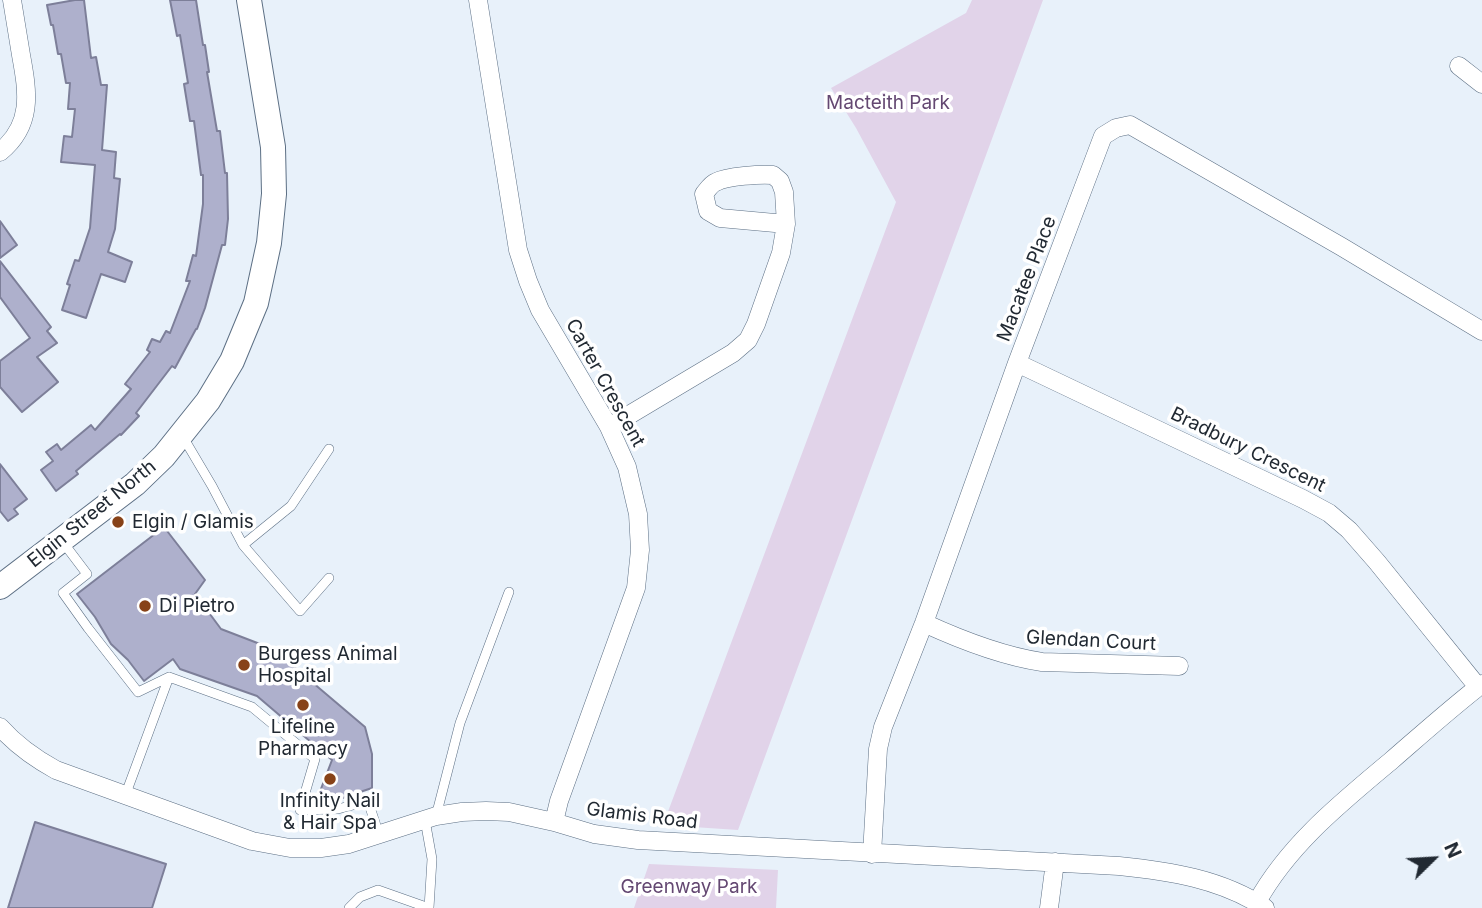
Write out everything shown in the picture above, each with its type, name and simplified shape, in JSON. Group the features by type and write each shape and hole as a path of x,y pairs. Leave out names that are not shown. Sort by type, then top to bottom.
{"street":[{"path":"0,152 15,137 26,107 26,85 12,0"},
{"name":"Elgin Street North","path":"0,587 135,484 164,456 208,401 232,361 256,303 270,243 274,194 273,147 249,0"},
{"name":"Carter Crescent","path":"478,0 518,250 540,310 609,427 627,467 638,514 640,550 636,588 554,822"},
{"path":"1459,66 1482,84"},
{"name":"Macatee Place","path":"872,854 878,750 883,727 1104,136 1116,128 1130,125 1482,331"},
{"path":"609,427 733,353 748,340 765,301 781,253 786,224 784,192 780,181 774,175 762,174 719,180 704,194 708,211 720,218 786,224"},
{"name":"Bradbury Crescent","path":"1017,363 1329,513 1349,530 1480,685"},
{"name":"Glendan Court","path":"924,623 1021,659 1042,663 1179,666"},
{"path":"1261,905 1269,881 1303,839 1340,804 1480,685"},
{"name":"Glamis Road","path":"0,727 33,758 56,770 252,841 290,848 349,844 430,818 462,812 498,811 554,822 594,834 638,840 1055,862 1171,872 1216,884 1261,905"},
{"path":"1049,908 1055,862"}],"lane":[{"path":"182,435 243,545 300,611 329,578"},
{"path":"243,545 291,506 329,449"},
{"path":"61,540 87,574 63,593 138,692 169,677 252,706 315,759 300,810 338,808 368,801 379,835"},
{"path":"349,908 360,897 378,890 429,908 432,859 430,818 460,723 509,592"},
{"path":"125,796 169,677"}],"green space":[{"name":"Macteith Park","path":"972,0 1043,0 738,830 663,825 896,202 831,88 966,13"},
{"name":"Greenway Park","path":"649,864 778,870 776,908 634,908"}],"building":[{"path":"84,0 91,58 96,57 101,85 107,85 102,150 116,152 114,178 120,179 115,229 108,252 132,262 125,282 101,274 86,318 62,310 75,260 79,261 90,228 95,165 61,162 64,136 72,137 75,109 68,109 70,83 66,83 47,5"},
{"path":"170,0 196,0 217,131 220,131 227,173 228,219 225,245 222,245 197,329 175,368 172,366 136,413 139,416 121,435 56,491 41,470 53,461 46,452 57,444 61,450 91,425 95,430 131,389 125,384 150,352 147,350 152,339 160,342 166,331 170,333 190,281 186,281 193,255 196,256 203,204 203,175 194,121 190,121 184,84 188,83 180,35 177,36"},
{"path":"0,221 17,245 0,258"},
{"path":"0,261 51,327 47,331 57,343 37,357 58,382 22,412 0,387 0,361 30,338 0,297"},
{"path":"0,464 27,499 14,509 18,514 8,521 0,511"},
{"path":"164,527 205,580 195,594 221,629 273,649 365,727 372,754 372,788 336,800 319,794 332,760 257,696 180,669 173,659 144,681 111,644 77,594"},
{"path":"35,822 166,864 152,908 8,908"}],"place":[{"name":"Elgin / Glamis","path":"118,522"},
{"name":"Di Pietro","path":"145,606"},
{"name":"Burgess Animal Hospital","path":"244,665"},
{"name":"Lifeline Pharmacy","path":"303,705"},
{"name":"Infinity Nail & Hair Spa","path":"330,779"}]}
